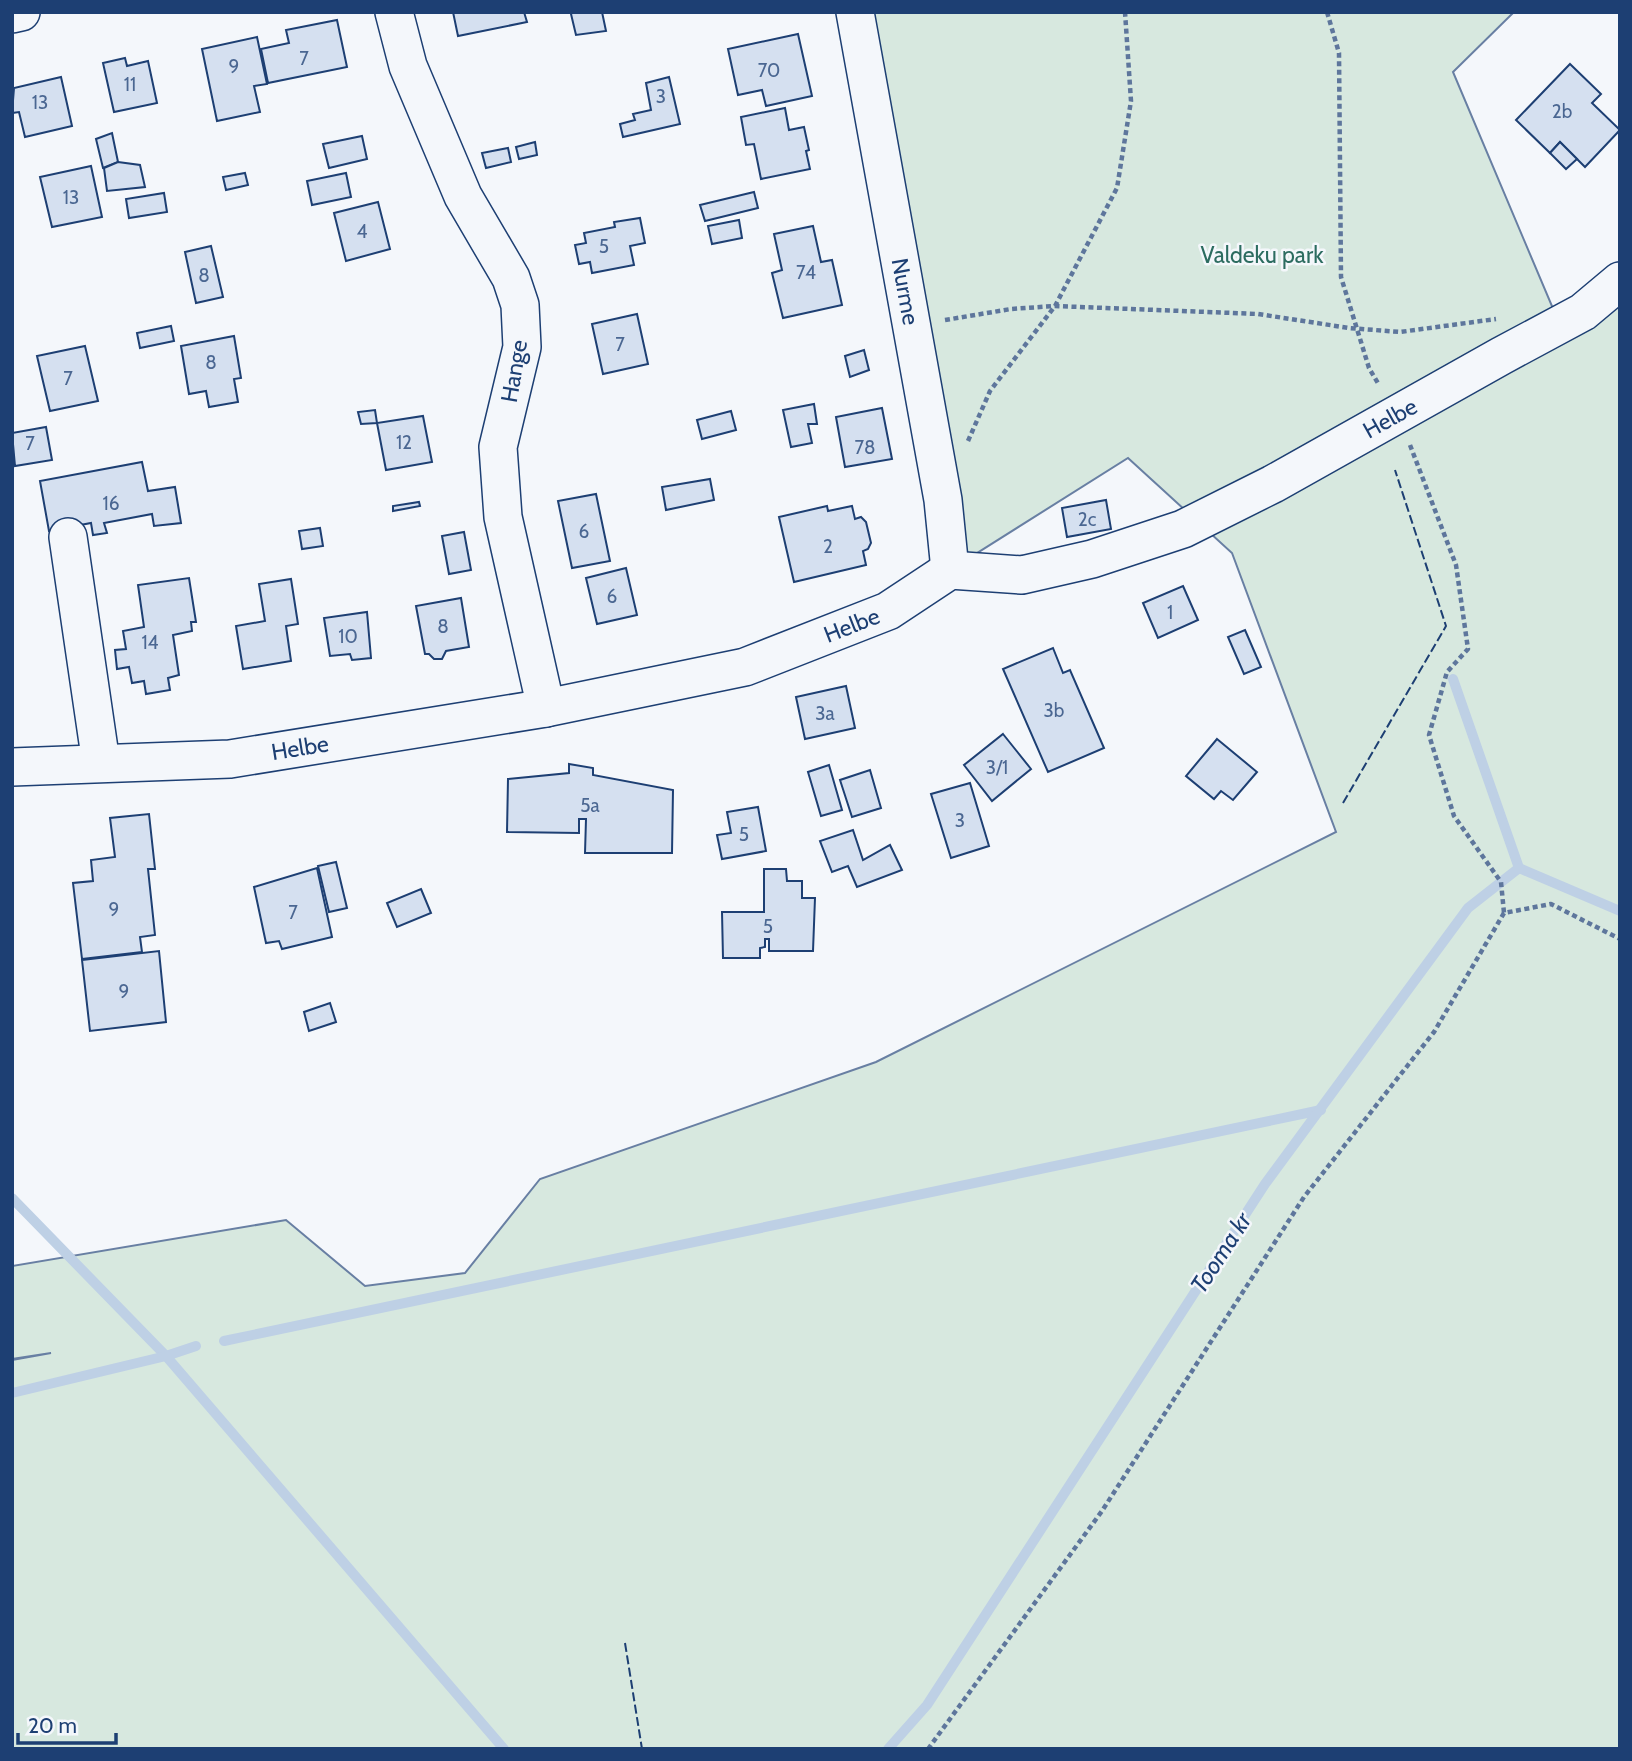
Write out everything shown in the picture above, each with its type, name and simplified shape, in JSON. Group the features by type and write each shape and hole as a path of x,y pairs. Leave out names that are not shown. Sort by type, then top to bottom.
{"street":[{"path":"12,14 21,12"},
{"name":"Hange","path":"394,12 408,66 463,196 511,278 520,305 522,347 498,447 503,517 546,708"},
{"name":"Nurme","path":"855,12 943,500 950,570"},
{"name":"Helbe","path":"12,767 230,759 546,708 745,667 888,611 950,570 1022,575 1092,559 1184,529 1273,484 1583,312 1620,281"},
{"path":"68,537 102,763"}],"path":[{"path":"964,451 990,390 1055,306 1117,188 1131,101 1125,12"},
{"path":"929,1749 1102,1511 1304,1197 1434,1032 1504,914 1501,882 1454,816 1429,736 1447,672 1468,649 1456,565 1398,415 1369,368 1341,277 1339,53 1327,12"},
{"path":"912,326 1011,309 1055,306 1258,314 1357,329 1401,332 1492,318 1552,329"},
{"path":"1504,914 1551,904 1620,939"}],"green space":[{"name":"Valdeku park","path":"855,12 1514,12 1453,72 1565,337 1620,299 1620,1749 12,1749 12,1360 51,1353 12,1359 12,1266 286,1220 365,1286 465,1273 540,1179 876,1062 1336,832 1232,553 1128,458 950,570"}],"building":[{"path":"453,12 524,12 527,22 458,36"},
{"path":"602,12 606,31 576,35 571,14"},
{"path":"337,20 347,67 268,83 261,49 289,43 286,30"},
{"path":"798,34 812,96 766,106 762,90 738,95 728,49"},
{"path":"257,37 267,84 254,86 260,112 217,121 202,49"},
{"path":"125,58 127,66 148,61 157,103 114,112 103,63"},
{"path":"1570,64 1601,94 1592,103 1620,130 1585,167 1560,142 1550,153 1516,120"},
{"path":"61,77 72,126 25,137 19,112 12,113 14,88"},
{"path":"669,77 680,124 623,137 620,124 635,120 633,114 651,110 646,83"},
{"path":"785,108 789,130 804,127 810,169 761,179 754,144 746,145 741,117"},
{"path":"112,133 118,162 103,168 96,139"},
{"path":"362,136 367,159 329,168 323,144"},
{"path":"535,142 537,155 519,159 516,147"},
{"path":"1560,142 1577,159 1566,169 1550,153"},
{"path":"508,148 511,162 486,168 482,153"},
{"path":"118,162 140,165 145,187 107,191 104,168"},
{"path":"91,166 102,217 52,227 40,177"},
{"path":"245,173 248,185 226,190 223,177"},
{"path":"346,173 351,197 312,205 307,181"},
{"path":"754,192 758,208 705,221 700,205"},
{"path":"164,193 167,212 129,218 126,199"},
{"path":"378,202 390,249 346,261 334,213"},
{"path":"640,218 645,243 630,246 634,265 592,273 590,262 579,264 575,245 586,243 584,233 615,227 614,222"},
{"path":"739,220 742,238 712,244 708,226"},
{"path":"813,226 821,262 832,260 842,305 783,318 772,273 782,270 774,234"},
{"path":"211,246 223,297 196,303 185,252"},
{"path":"637,314 648,364 603,374 592,324"},
{"path":"171,326 174,341 140,348 137,333"},
{"path":"234,336 241,378 234,379 238,402 209,407 206,391 189,394 181,346"},
{"path":"85,346 98,401 50,411 37,356"},
{"path":"864,350 869,370 850,377 845,356"},
{"path":"814,404 817,424 808,424 812,443 791,447 783,410"},
{"path":"882,408 892,459 845,467 836,417"},
{"path":"375,410 377,423 361,424 358,412"},
{"path":"731,411 736,430 702,439 697,420"},
{"path":"423,416 432,462 386,470 377,423"},
{"path":"46,427 52,460 15,466 12,433"},
{"path":"142,462 148,491 175,487 181,523 154,526 152,514 104,523 107,533 93,535 91,523 49,531 40,481"},
{"path":"710,479 714,500 666,510 662,487"},
{"path":"596,494 610,561 572,568 558,501"},
{"path":"1106,500 1111,529 1067,537 1062,508"},
{"path":"419,502 420,506 393,511 393,506"},
{"path":"827,506 828,511 852,506 855,519 861,517 866,522 871,543 868,549 863,551 866,565 794,582 779,517"},
{"path":"320,528 323,546 302,549 299,531"},
{"path":"464,532 471,570 449,574 442,536"},
{"path":"626,568 637,615 597,624 586,578"},
{"path":"189,578 196,622 191,622 192,631 173,635 179,675 168,678 170,690 146,694 144,681 132,683 129,667 117,669 115,650 126,649 123,631 144,627 138,585"},
{"path":"291,579 298,624 286,626 291,661 243,669 236,626 265,621 259,584"},
{"path":"1183,586 1198,620 1158,638 1143,603"},
{"path":"461,598 469,647 446,651 442,659 434,659 425,654 416,606"},
{"path":"367,612 371,658 352,660 350,654 330,656 324,618"},
{"path":"1245,630 1261,667 1244,674 1228,637"},
{"path":"1053,648 1063,673 1070,670 1104,748 1048,772 1003,669"},
{"path":"846,686 855,728 805,739 796,697"},
{"path":"1003,734 1031,769 992,801 964,765"},
{"path":"1217,739 1257,772 1233,800 1221,791 1214,799 1186,776"},
{"path":"569,764 593,768 593,775 673,790 672,853 585,853 586,819 579,819 579,833 507,832 508,779 569,773"},
{"path":"829,765 842,810 821,816 808,772"},
{"path":"870,770 881,808 852,817 840,780"},
{"path":"970,783 989,846 951,858 931,794"},
{"path":"758,807 766,851 722,859 717,835 731,833 727,812"},
{"path":"149,814 155,869 148,869 155,935 140,937 142,952 82,959 73,883 93,881 91,860 115,857 110,818"},
{"path":"853,830 863,860 890,845 902,870 857,887 848,866 832,872 820,841"},
{"path":"336,862 347,908 329,912 318,866"},
{"path":"317,868 332,937 282,949 279,941 266,943 254,887"},
{"path":"764,869 786,869 787,881 802,881 802,898 815,898 813,951 769,951 769,939 765,939 765,947 760,948 760,958 723,958 722,912 764,912"},
{"path":"421,889 431,913 397,927 387,903"},
{"path":"159,951 166,1022 90,1031 82,960"},
{"path":"330,1003 336,1022 309,1031 304,1012"}],"waterway":[{"path":"1453,679 1519,868"},
{"name":"Tooma kr","path":"888,1749 927,1705 1265,1184 1468,908 1519,868 1620,911"},
{"path":"224,1341 1321,1110"},
{"path":"12,1198 166,1356 504,1749"},
{"path":"12,1393 166,1356 196,1346"}],"fence":[{"path":"1343,803 1446,626 1395,470"},
{"path":"625,1643 642,1749"}]}
